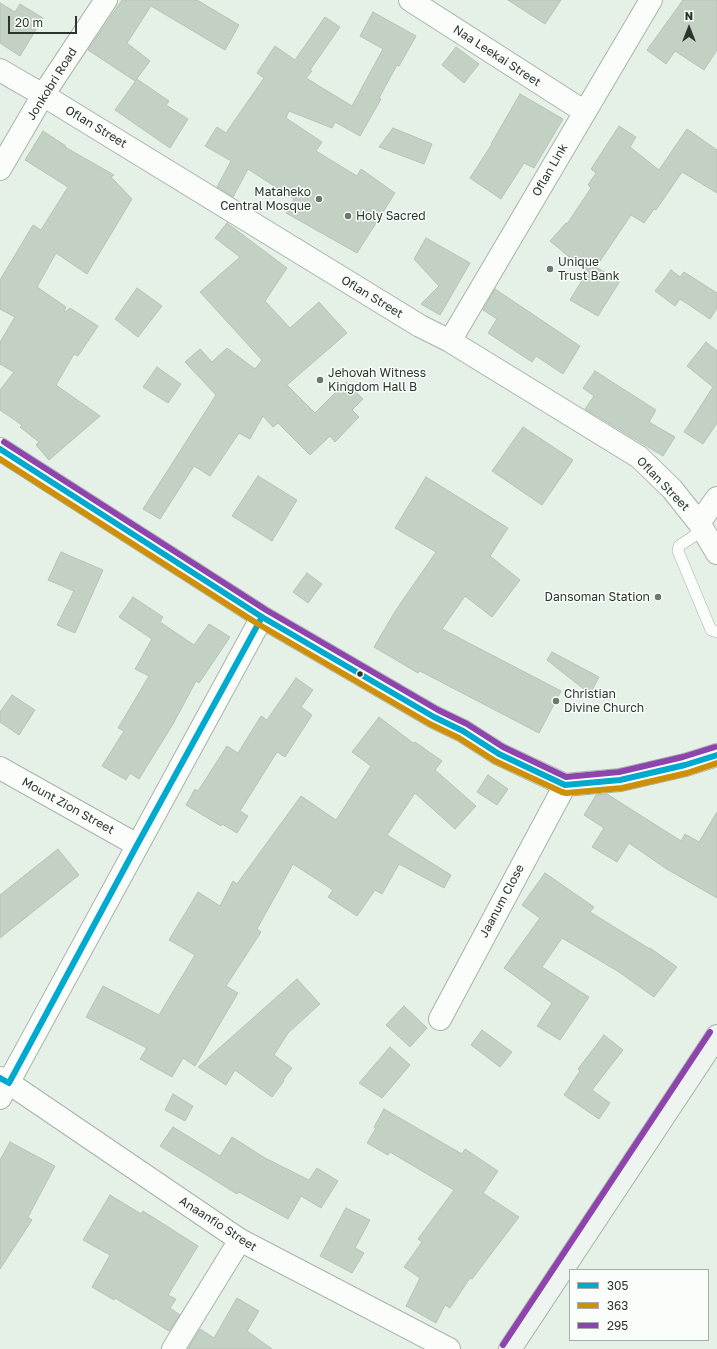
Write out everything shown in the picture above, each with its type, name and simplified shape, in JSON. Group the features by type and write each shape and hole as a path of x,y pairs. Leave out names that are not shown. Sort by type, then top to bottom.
{"main road":[{"path":"510,1349 717,1036"}],"street":[{"name":"Jonkobri Road","path":"0,169 43,95 106,0"},
{"name":"Naa Leekai Street","path":"410,0 585,112"},
{"name":"Oflan Link","path":"450,341 651,0"},
{"name":"Oflan Street","path":"0,70 420,326 450,341 639,457 672,489 701,527 717,553"},
{"path":"0,449 262,617 434,717 463,731 499,754 565,785 620,780 686,765 717,755"},
{"path":"701,527 717,498"},
{"path":"3,1087 262,617"},
{"name":"Mount Zion Street","path":"0,768 136,845"},
{"name":"Jaanum Close","path":"440,1018 565,785"},
{"name":"Anaanfio Street","path":"3,1087 240,1240 449,1349"},
{"path":"173,1349 240,1240"}],"lane":[{"path":"701,527 679,546 678,551 711,630 717,632"}],"building":[{"path":"122,0 197,0 239,25 225,50 151,6 127,43 150,61 135,81 88,50"},
{"path":"508,0 561,0 545,24"},
{"path":"683,0 717,0 717,50 704,70 675,51 666,64 647,50"},
{"path":"0,3 15,12 20,4 43,18 20,56 0,43"},
{"path":"373,12 416,36 399,66 397,65 379,98 381,99 360,136 335,122 332,128 289,111 286,118 322,142 316,151 357,176 361,169 395,193 357,253 286,213 294,199 248,169 233,197 217,187 231,161 205,146 217,127 226,133 264,78 257,73 275,46 295,60 325,17 340,27 306,78 352,106 383,49 360,36"},
{"path":"456,47 479,64 464,83 442,65"},
{"path":"137,79 169,101 166,105 188,119 170,148 115,110"},
{"path":"520,94 563,119 534,168 524,163 501,199 470,178 492,144"},
{"path":"619,126 636,137 630,147 659,170 687,129 717,150 717,193 682,172 656,210 654,209 644,223 631,215 596,267 620,281 598,316 570,300 587,272 550,241 566,223 567,224 591,188 588,185 596,173 591,169"},
{"path":"393,128 432,144 424,164 379,147"},
{"path":"43,131 66,146 65,147 114,175 111,177 132,199 87,274 56,253 37,287 66,307 65,312 70,308 98,326 78,356 74,354 56,385 100,416 49,460 36,445 39,442 20,427 22,425 0,410 0,390 14,372 0,364 0,342 15,317 0,309 0,280 33,225 41,230 68,187 25,160"},
{"path":"227,223 287,268 265,301 290,328 319,302 347,333 287,385 315,413 346,382 363,399 352,410 359,417 335,442 330,436 310,455 278,423 273,427 263,416 250,439 239,433 210,476 194,466 160,519 143,509 216,395 185,362 200,349 212,362 227,348 255,369 262,360 200,292 240,257 215,238"},
{"path":"426,238 470,263 440,315 421,304 439,286 414,259"},
{"path":"671,270 680,277 684,272 717,293 717,308 710,319 680,299 675,306 655,291"},
{"path":"137,288 162,306 138,337 115,319"},
{"path":"495,289 580,346 563,374 536,356 532,362 488,333 497,319 483,310"},
{"path":"706,342 717,351 717,423 703,444 684,432 713,387 687,366"},
{"path":"157,367 181,384 168,403 143,387"},
{"path":"595,371 656,410 649,422 675,437 663,456 585,409 594,396 583,388"},
{"path":"523,427 573,460 542,505 492,471"},
{"path":"258,476 297,500 272,541 232,516"},
{"path":"426,477 508,528 490,556 520,580 492,617 465,596 442,629 561,691 539,733 420,671 418,673 374,647 396,610 436,552 395,528"},
{"path":"61,552 103,570 75,633 57,625 74,591 48,580"},
{"path":"307,573 322,584 308,603 293,592"},
{"path":"133,597 163,617 160,622 194,645 209,624 230,637 199,683 196,681 173,724 139,779 130,773 126,780 102,766 124,731 118,728 149,676 135,669 152,639 119,617"},
{"path":"552,652 599,677 590,694 547,660"},
{"path":"296,678 313,690 301,707 312,715 285,757 277,752 240,811 248,816 237,833 222,824 221,826 186,805 195,789 198,791 227,746 238,753 261,716 267,720"},
{"path":"12,695 35,710 19,735 0,722 0,712"},
{"path":"379,717 413,743 415,742 442,761 435,770 476,806 455,829 415,793 387,835 451,875 444,888 399,864 382,894 375,890 357,916 328,897 333,890 293,864 257,929 261,932 226,986 238,993 195,1066 183,1058 172,1077 140,1059 147,1048 86,1017 103,986 159,1015 195,955 169,940 198,892 220,906 233,881 237,884 301,796 336,820 371,766 352,752"},
{"path":"488,775 508,789 497,805 477,792"},
{"path":"607,794 681,841 685,834 699,842 717,812 717,898 665,868 629,843 617,862 592,847 604,828 584,815 596,795"},
{"path":"58,849 79,875 0,938 0,895"},
{"path":"545,873 594,907 590,912 650,948 677,967 654,997 619,972 562,938 542,967 589,997 560,1040 537,1026 552,1003 504,968 540,918 522,905"},
{"path":"297,979 320,1004 288,1033 274,1055 292,1068 272,1097 235,1070 226,1085 198,1067"},
{"path":"404,1006 427,1028 410,1047 386,1025"},
{"path":"482,1030 512,1052 500,1067 471,1045"},
{"path":"604,1035 623,1050 592,1090 610,1103 599,1119 564,1095 580,1071 578,1069"},
{"path":"390,1047 410,1065 382,1098 359,1083"},
{"path":"173,1094 193,1106 185,1121 165,1110"},
{"path":"384,1109 462,1154 465,1149 498,1171 483,1193 519,1217 472,1279 470,1278 450,1308 445,1305 436,1323 406,1306 420,1278 404,1267 422,1242 418,1239 454,1190 390,1152 388,1155 367,1143 376,1128 374,1127"},
{"path":"173,1127 220,1156 232,1137 265,1158 309,1180 317,1168 338,1181 321,1208 301,1196 288,1219 239,1192 237,1194 160,1146"},
{"path":"10,1142 55,1166 28,1217 32,1220 0,1269 0,1160"},
{"path":"110,1195 141,1214 143,1211 198,1246 168,1295 176,1299 170,1308 180,1315 169,1331 115,1298 114,1300 92,1287 110,1255 83,1240"},
{"path":"346,1208 370,1220 355,1248 364,1253 352,1273 320,1256"},
{"path":"237,1298 259,1311 247,1331 272,1349 188,1349 200,1329 214,1338"}],"transit line":[{"name":"295","path":"4,442 266,610 438,710 467,724 503,747 566,777 619,772 683,757 715,747"},
{"name":"305","path":"0,449 262,617 434,717 463,731 499,754 565,785 620,780 685,765 717,755"},
{"name":"363","path":"0,459 258,624 430,724 459,738 495,761 562,792 566,793 622,788 687,773 717,763"},
{"name":"305","path":"0,1078 9,1083 262,617"},
{"name":"295","path":"503,1345 710,1032"}],"place":[{"name":"Mataheko Central Mosque","path":"319,199"},
{"name":"Holy Sacred","path":"348,216"},
{"name":"Unique Trust Bank","path":"550,269"},
{"name":"Jehovah Witness Kingdom Hall B","path":"320,380"},
{"name":"Dansoman Station","path":"658,597"},
{"name":"Christian Divine Church","path":"556,701"}]}
